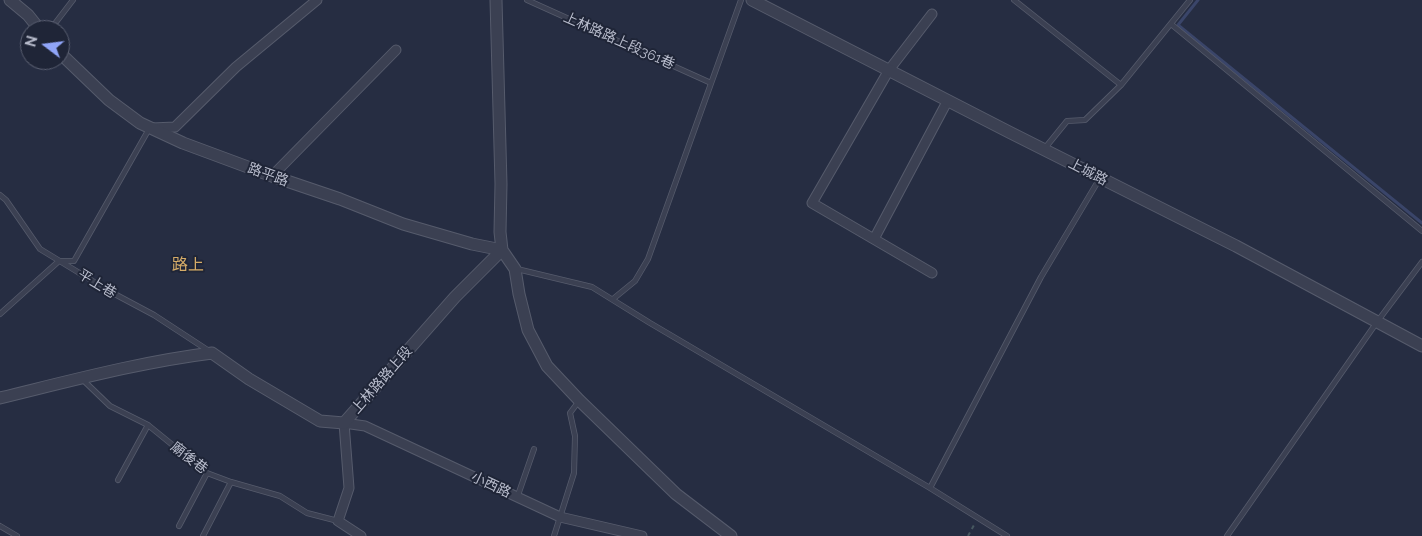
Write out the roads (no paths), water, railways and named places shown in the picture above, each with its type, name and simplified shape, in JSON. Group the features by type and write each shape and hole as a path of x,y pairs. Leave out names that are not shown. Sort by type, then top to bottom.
{"street":[{"path":"10,0 32,20"},
{"path":"149,128 175,127 236,67 317,0"},
{"path":"496,0 501,184 500,232 502,250 515,269 528,330 547,366 579,400 676,494 731,536"},
{"name":"上城路","path":"752,0 1236,246 1422,346"},
{"path":"932,14 889,70 812,203 932,273"},
{"path":"272,176 396,50"},
{"name":"路平路","path":"70,63 109,100 140,123 183,143 340,199 403,224 472,244 502,250"},
{"path":"874,239 948,100"},
{"name":"上林路路上段","path":"212,354 249,379 320,421 344,423 455,297 502,250"},
{"path":"0,398 81,378 179,358 212,354"},
{"path":"344,423 349,488 338,521 361,536"},
{"name":"小西路","path":"344,423 365,426 560,518 642,536"}],"lane":[{"path":"57,20 72,0"},
{"name":"上林路路上段361巷","path":"527,0 711,83"},
{"path":"613,299 635,281 648,258 741,0"},
{"path":"1014,0 1121,85"},
{"path":"1044,149 1067,121 1085,120 1121,85 1190,0"},
{"path":"1170,24 1422,231"},
{"path":"0,314 59,261 74,261 149,128"},
{"path":"930,488 1042,277 1100,178"},
{"name":"平上巷","path":"0,195 6,200 40,249 109,291 154,315 212,354"},
{"path":"1227,536 1377,322 1422,262"},
{"path":"515,269 592,287 930,488 1007,536"},
{"name":"廟後巷","path":"81,378 110,406 148,425 207,473 280,496 308,513 338,521"},
{"path":"554,536 574,473 575,436 570,413 579,400"},
{"path":"118,480 148,425"},
{"path":"517,498 534,448"},
{"path":"179,526 207,473"},
{"path":"203,536 231,482"},
{"path":"0,526 17,536"}],"waterway":[{"path":"1198,0 1178,25 1422,223"}],"district":[{"name":"路上","path":"188,265"}]}
